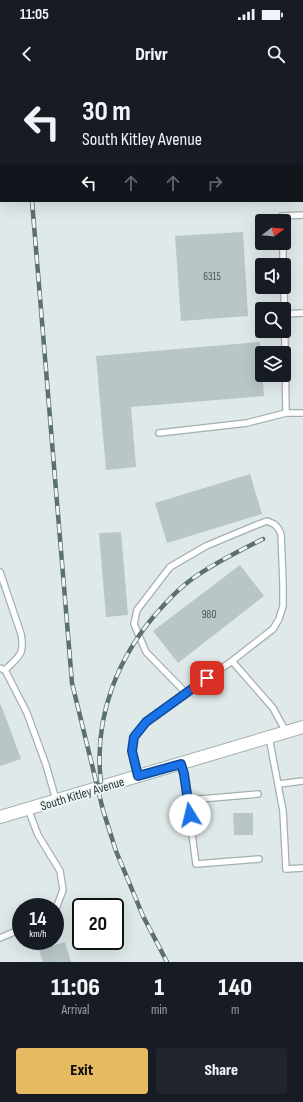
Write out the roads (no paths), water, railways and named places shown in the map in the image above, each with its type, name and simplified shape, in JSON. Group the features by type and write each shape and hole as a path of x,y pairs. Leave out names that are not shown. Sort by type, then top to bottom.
{"street":[{"name":"South Kitley Avenue","path":"0,817 303,727"}],"lane":[{"path":"291,216 303,215"},
{"path":"291,314 303,313"},
{"path":"284,338 286,413"},
{"path":"159,434 246,423 286,413 303,413"},
{"path":"138,776 132,751 134,737 146,722 232,661 273,629 279,619 283,606 281,534 274,524 267,521 254,526 206,546 170,567 137,610 134,624 146,652 186,693"},
{"path":"0,572 23,644 21,655 3,669 27,713 46,766 56,801"},
{"path":"232,661 273,708 286,732"},
{"path":"269,737 283,811 286,869 303,868"},
{"path":"181,764 188,800 196,864 259,859"},
{"path":"279,784 303,781"},
{"path":"188,800 258,794"},
{"path":"28,809 38,835 60,871 63,890 60,898"},
{"path":"0,938 12,933"}],"railway":[{"path":"32,202 72,683 103,810 116,851 143,916 167,962"},
{"path":"101,783 101,734 105,711 121,666 133,645 163,606 184,585 218,562 263,539"}]}
